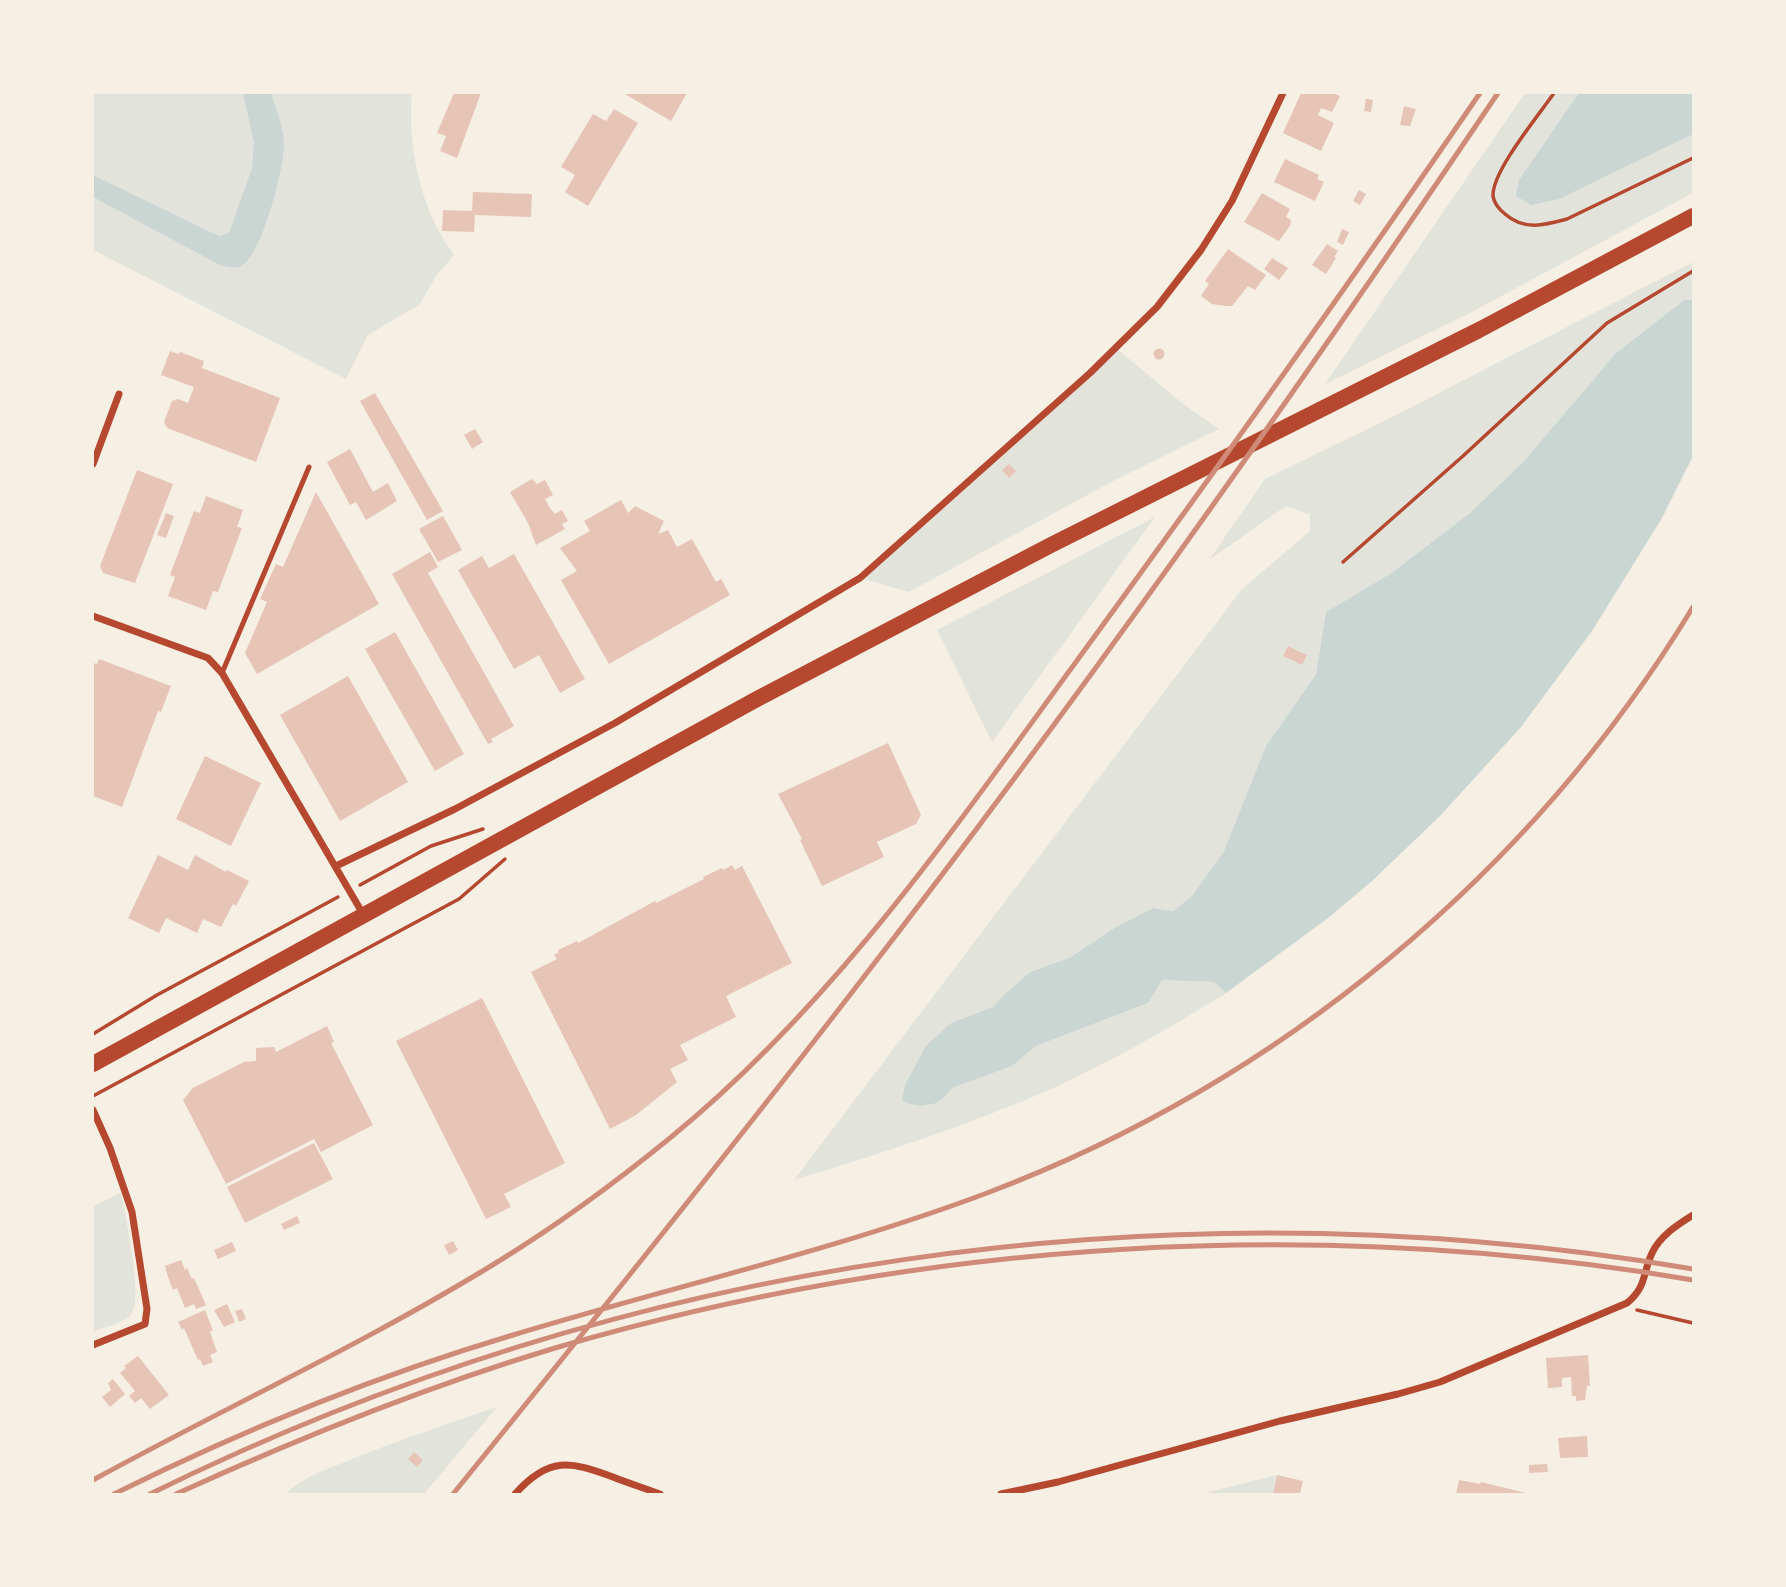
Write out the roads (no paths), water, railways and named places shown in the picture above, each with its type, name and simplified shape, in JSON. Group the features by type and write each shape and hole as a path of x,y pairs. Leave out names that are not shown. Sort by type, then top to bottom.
{"main road":[{"path":"93,1064 757,699 1051,545 1364,389 1693,216"}],"street":[{"path":"336,866 455,809 615,723 860,578 1090,373 1157,307 1201,250 1232,201 1283,93"},
{"path":"93,464 119,394"},
{"path":"93,616 208,658 222,673 363,916"},
{"path":"93,1110 110,1148 132,1212 147,1309 145,1324 93,1345"},
{"path":"1001,1494 1058,1482 1280,1421 1440,1382 1627,1303 1639,1293 1651,1255 1659,1241 1693,1215"},
{"path":"515,1494 538,1474 563,1464 580,1465 660,1494"}],"lane":[{"path":"222,673 309,467"}],"railway":[{"path":"93,1480 399,1319 521,1247 629,1171 729,1087 837,975 935,854 1279,381 1480,93"},
{"path":"453,1494 762,1108 946,870 1188,541 1498,93"},
{"path":"114,1494 261,1426 411,1368 572,1317 870,1233 987,1193 1095,1147 1198,1092 1296,1029 1389,959 1476,880 1556,796 1628,704 1693,607"},
{"path":"150,1494 332,1413 519,1347 710,1296 904,1260 1100,1239 1298,1233 1496,1243 1693,1269"},
{"path":"176,1494 363,1415 458,1379 555,1348 694,1311 835,1283 977,1262 1120,1250 1264,1245 1407,1248 1550,1260 1693,1280"}]}
